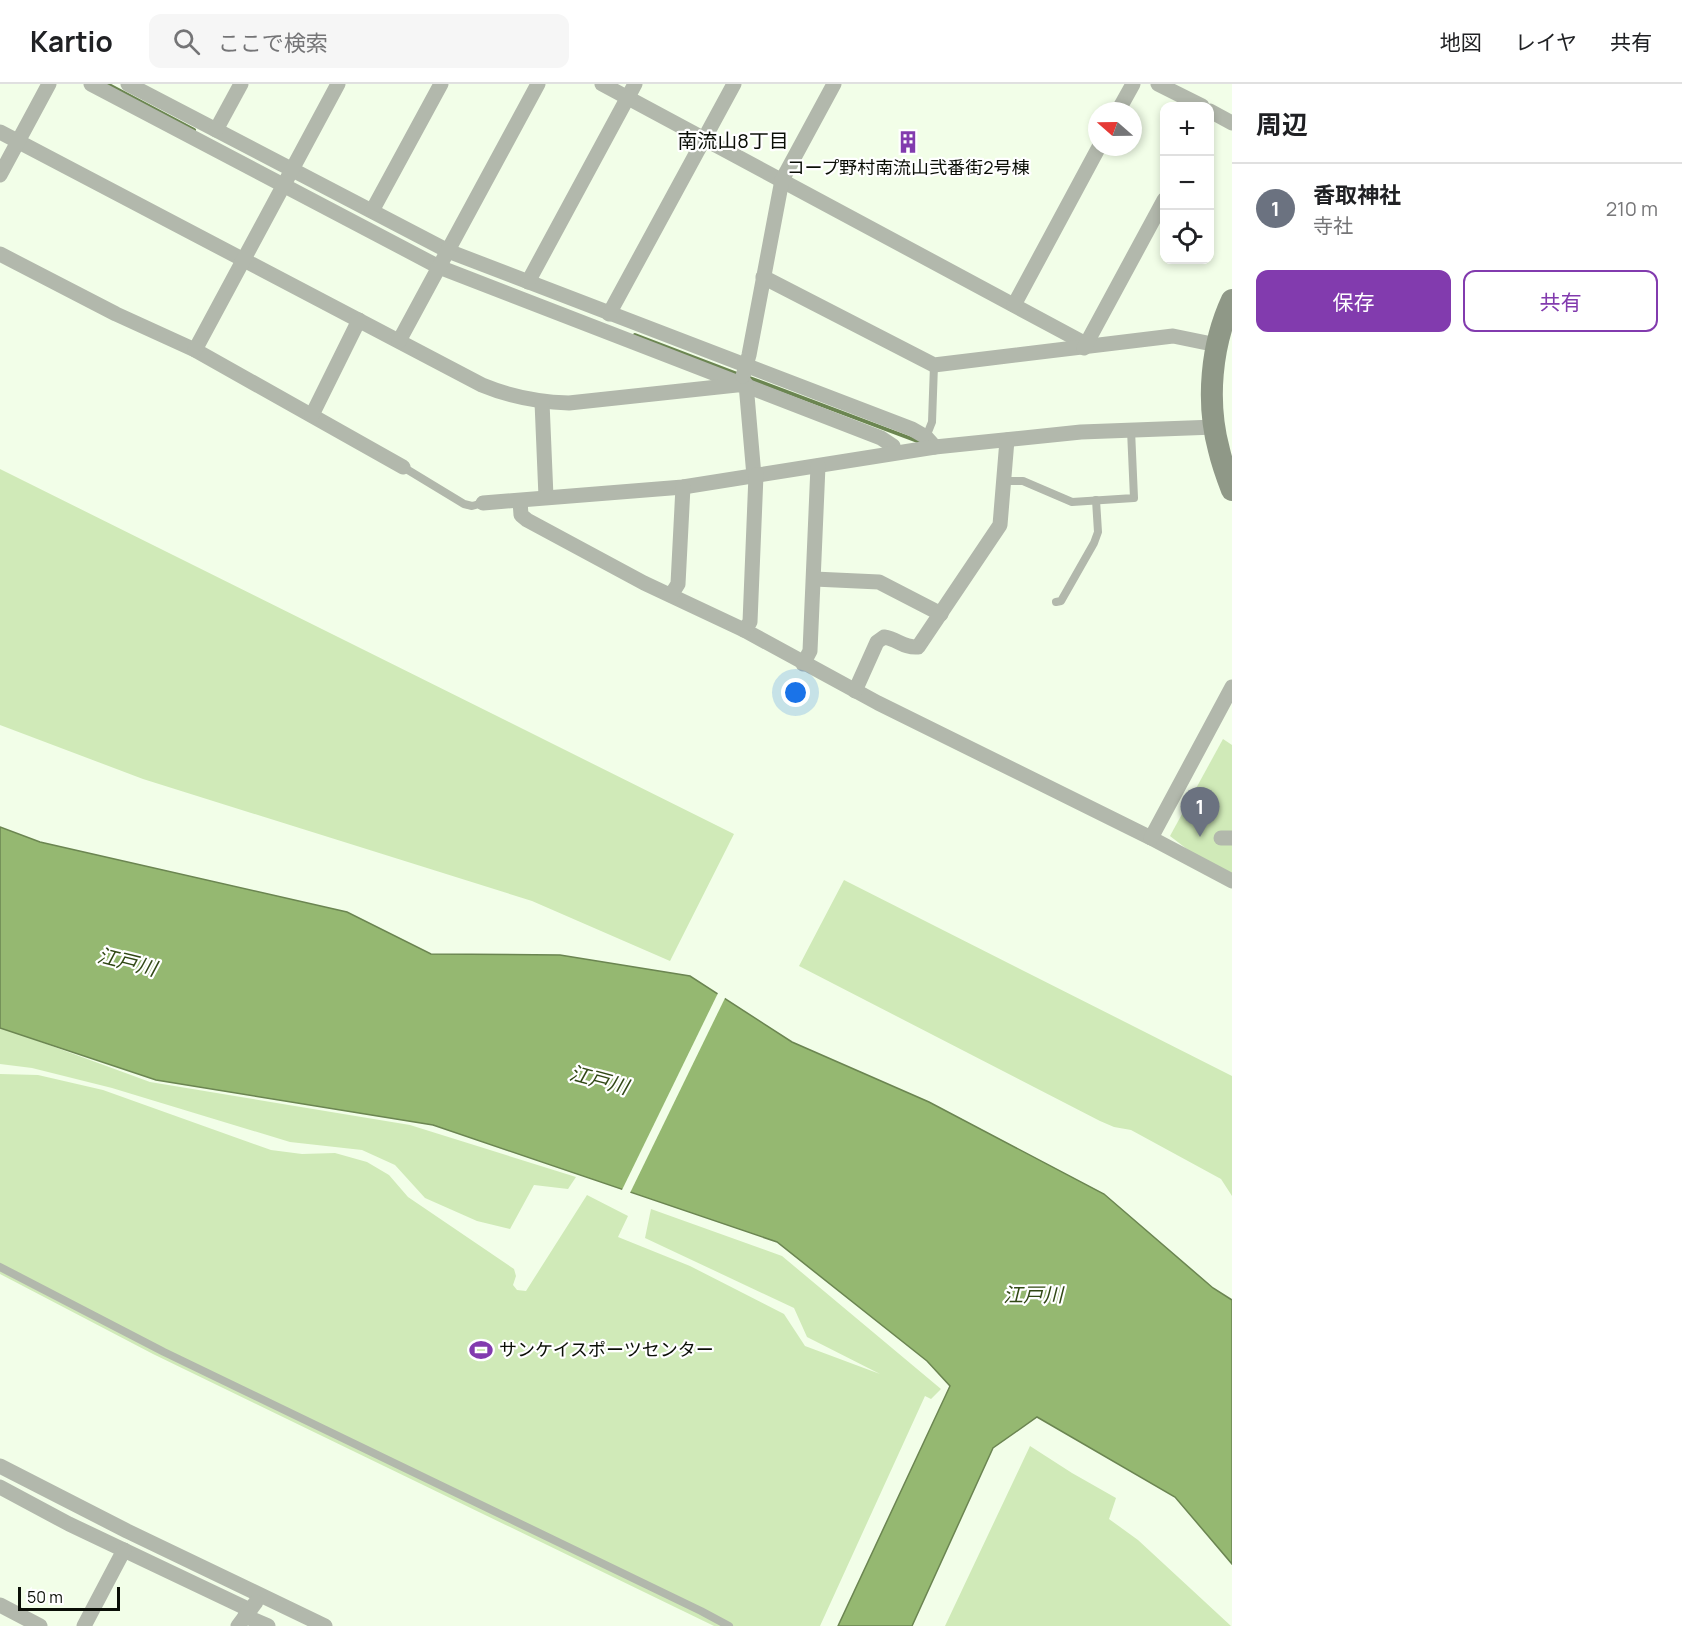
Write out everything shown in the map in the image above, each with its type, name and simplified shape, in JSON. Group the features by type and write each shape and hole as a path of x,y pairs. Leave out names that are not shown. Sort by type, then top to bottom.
{"street":[{"path":"0,175 49,84"},
{"path":"91,84 439,267 881,438 893,446 893,453"},
{"path":"216,130 241,84"},
{"path":"195,350 338,84"},
{"path":"372,211 441,84"},
{"path":"399,341 538,84"},
{"path":"602,84 631,91 704,140 1014,305 1085,346"},
{"path":"609,314 734,84"},
{"path":"744,630 750,622 755,476 743,383 782,180 834,84"},
{"path":"1123,102 1133,84"},
{"path":"1158,84 1191,102"},
{"path":"138,86 216,130 448,251 912,429 931,442"},
{"path":"528,282 631,91"},
{"path":"1214,114 1232,123"},
{"path":"0,132 482,385 523,399 569,403 743,383"},
{"path":"1014,305 1094,156"},
{"path":"1085,346 1160,207"},
{"path":"0,254 116,314 195,350 403,467"},
{"path":"763,277 934,365 1173,336 1217,345"},
{"path":"1232,300 1217,345 1213,386 1218,449 1232,490"},
{"path":"312,414 359,320"},
{"path":"542,402 546,497"},
{"path":"483,503 684,487 893,453 931,442 1007,440 1081,432 1215,427"},
{"path":"855,691 877,642 884,637 891,638 908,648 918,647 1000,525 1007,440"},
{"path":"804,664 810,651 818,466"},
{"path":"671,595 678,584 684,487"},
{"path":"520,501 521,515 527,519 644,583 744,630 855,691 1151,838 1232,881"},
{"path":"814,579 879,582 940,614"},
{"path":"1151,838 1232,687"},
{"path":"0,1466 127,1531 325,1626"},
{"path":"0,1487 124,1550 244,1617 268,1626"},
{"path":"84,1626 124,1550"},
{"path":"244,1617 261,1594"},
{"path":"0,1605 40,1626"}],"lane":[{"path":"931,442 934,365"},
{"path":"1004,481 1023,481 1072,502 1134,498 1131,430"},
{"path":"403,467 464,504 472,506 483,503"},
{"path":"1056,602 1061,601 1094,543 1098,532 1096,500"},
{"path":"0,1267 164,1352 729,1626"}],"shaded area":[{"path":"0,469 734,834 670,961 532,901 143,779 0,725"},
{"path":"1223,739 1232,745 1232,874 1192,853 1170,836"},
{"path":"844,880 1232,1076 1232,1196 1221,1179 1131,1130 1114,1127 1100,1121 799,966"},
{"path":"0,1027 150,1082 410,1125 576,1177 568,1189 534,1185 510,1229 477,1221 425,1198 395,1165 362,1150 290,1142 112,1088 32,1068 0,1064"},
{"name":"サンケイスポーツセンター","path":"0,1074 38,1075 103,1090 271,1150 302,1154 335,1153 367,1162 389,1175 408,1197 514,1269 516,1276 513,1285 517,1290 526,1291 587,1195 628,1216 618,1237 690,1266 784,1314 805,1346 880,1374 807,1337 794,1308 645,1238 651,1209 782,1256 941,1389 931,1399 925,1396 820,1626 714,1626 153,1354 0,1274"},
{"path":"1030,1446 1116,1498 1109,1519 1138,1540 1231,1626 945,1626"}],"water":[{"name":"江戸川","path":"0,827 40,842 347,912 431,954 560,955 690,976 792,1042 929,1102 1104,1194 1213,1288 1232,1300 1232,1564 1175,1497 1037,1417 993,1448 912,1626 838,1626 950,1386 927,1361 777,1242 433,1125 156,1080 0,1028"}],"pier":[{"path":"719,991 726,996 629,1195 621,1192"}],"waterway":[{"path":"107,84 194,130"},
{"path":"635,335 740,375"},
{"path":"747,377 920,442"}],"place":[{"name":"コープ野村南流山弐番街2号棟","path":"908,142"},
{"name":"香取神社","path":"1200,837"},
{"name":"サンケイスポーツセンター","path":"481,1350"}],"district":[{"name":"南流山8丁目","path":"733,141"}]}
